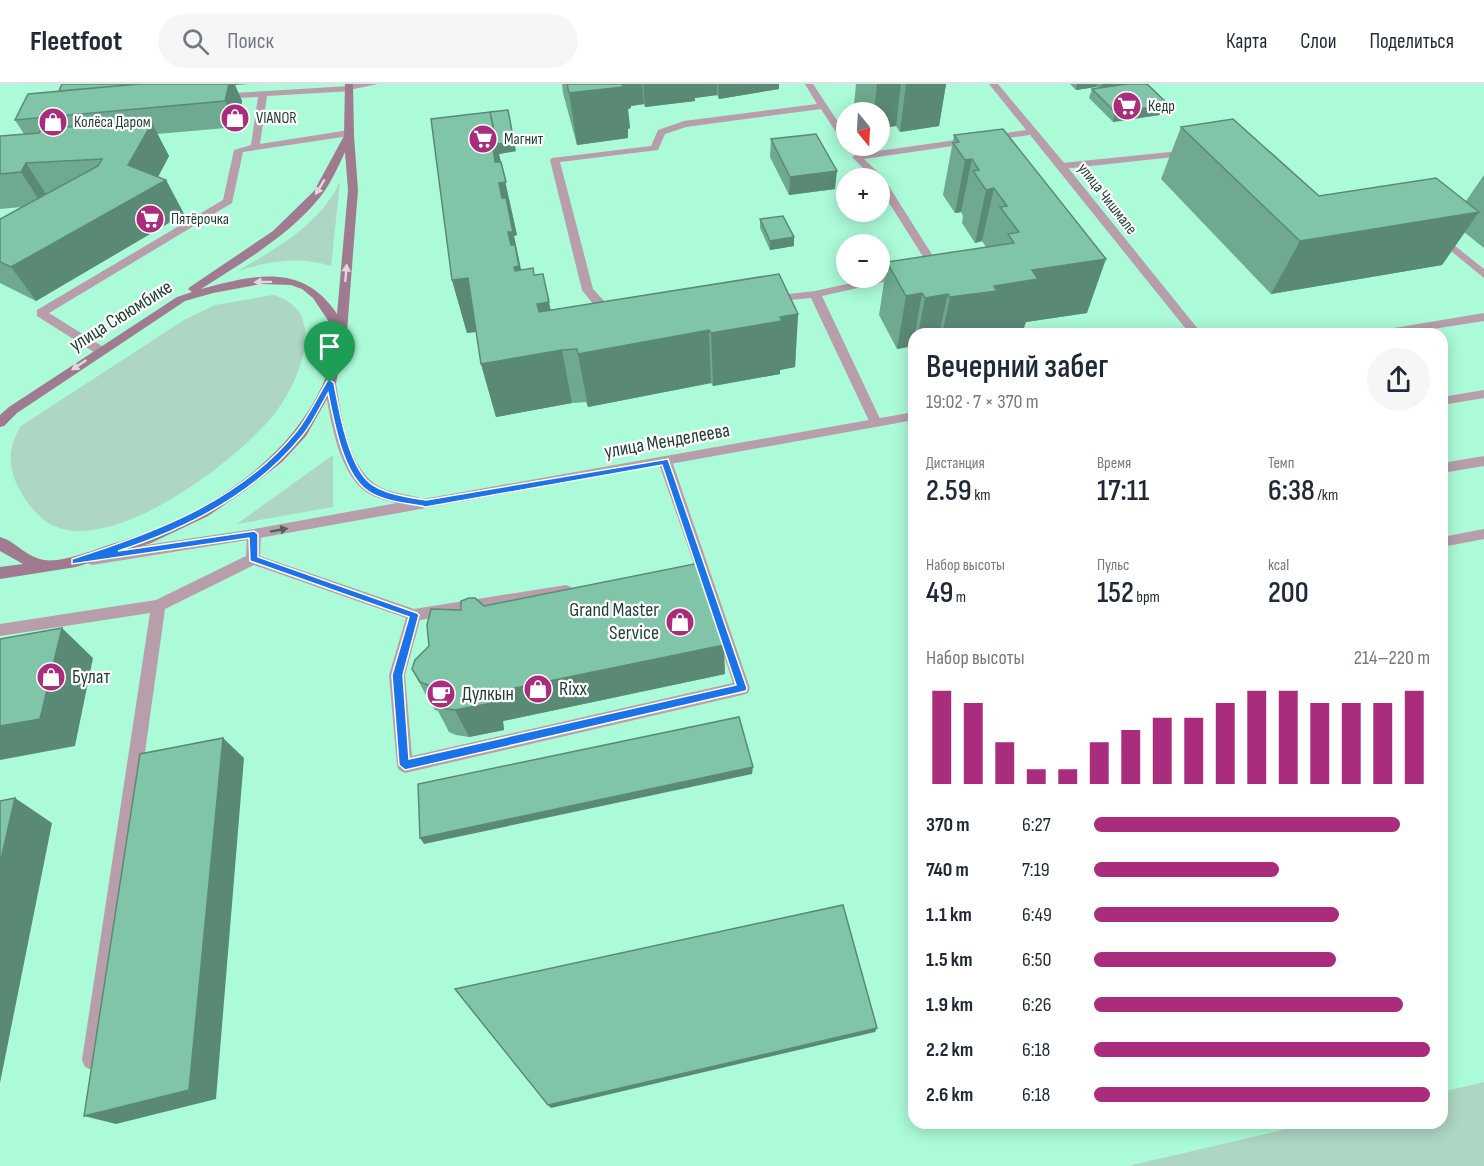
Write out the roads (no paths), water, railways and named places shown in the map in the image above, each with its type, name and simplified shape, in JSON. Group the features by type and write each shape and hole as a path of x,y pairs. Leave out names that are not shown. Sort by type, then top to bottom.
{"street":[{"path":"204,97 263,94 278,88 349,87 374,84"},
{"path":"809,84 836,127"},
{"name":"улица Чишмале","path":"993,84 1062,166 1191,328"},
{"path":"0,573 76,561 146,539 203,512 241,487 277,459 301,433 330,383 341,331 353,190 349,135 349,87"},
{"path":"255,148 263,94"},
{"path":"621,314 609,316 588,290 555,160 654,148 661,132 684,124 821,105"},
{"path":"857,157 1033,132"},
{"path":"101,351 40,313 228,201 239,150 349,135"},
{"path":"181,299 276,232 300,212 318,192 349,135"},
{"path":"1062,166 1196,153 1206,155"},
{"path":"857,157 868,168"},
{"path":"758,300 815,294 889,279 933,264 890,196"},
{"path":"1431,229 1484,275"},
{"name":"улица Сююмбике","path":"0,423 13,410 181,299 232,284 266,281 306,287 320,299 341,331"},
{"path":"815,294 876,423"},
{"path":"1418,328 1484,317"},
{"path":"330,383 339,426 353,467 367,486 389,496 426,504"},
{"path":"1448,400 1484,394"},
{"path":"0,418 13,410"},
{"name":"улица Менделеева","path":"76,561 254,534 908,417"},
{"path":"414,615 398,675 405,765 742,688 665,461"},
{"path":"1448,467 1484,461"},
{"path":"253,559 254,534"},
{"path":"1448,541 1484,534"},
{"path":"0,542 5,548 27,560 45,566"},
{"path":"0,630 158,606 253,559 414,615 576,589"},
{"path":"680,572 703,568"},
{"path":"92,1060 158,606"}],"place":[{"name":"Кедр","path":"1127,106"},
{"name":"VIANOR","path":"235,118"},
{"name":"Колёса Даром","path":"53,122"},
{"name":"Магнит","path":"483,139"},
{"name":"Пятёрочка","path":"150,219"},
{"name":"Grand Master Service","path":"680,622"},
{"name":"Булат","path":"51,677"},
{"name":"Rixx","path":"538,689"},
{"name":"Дулкын","path":"441,694"}]}
